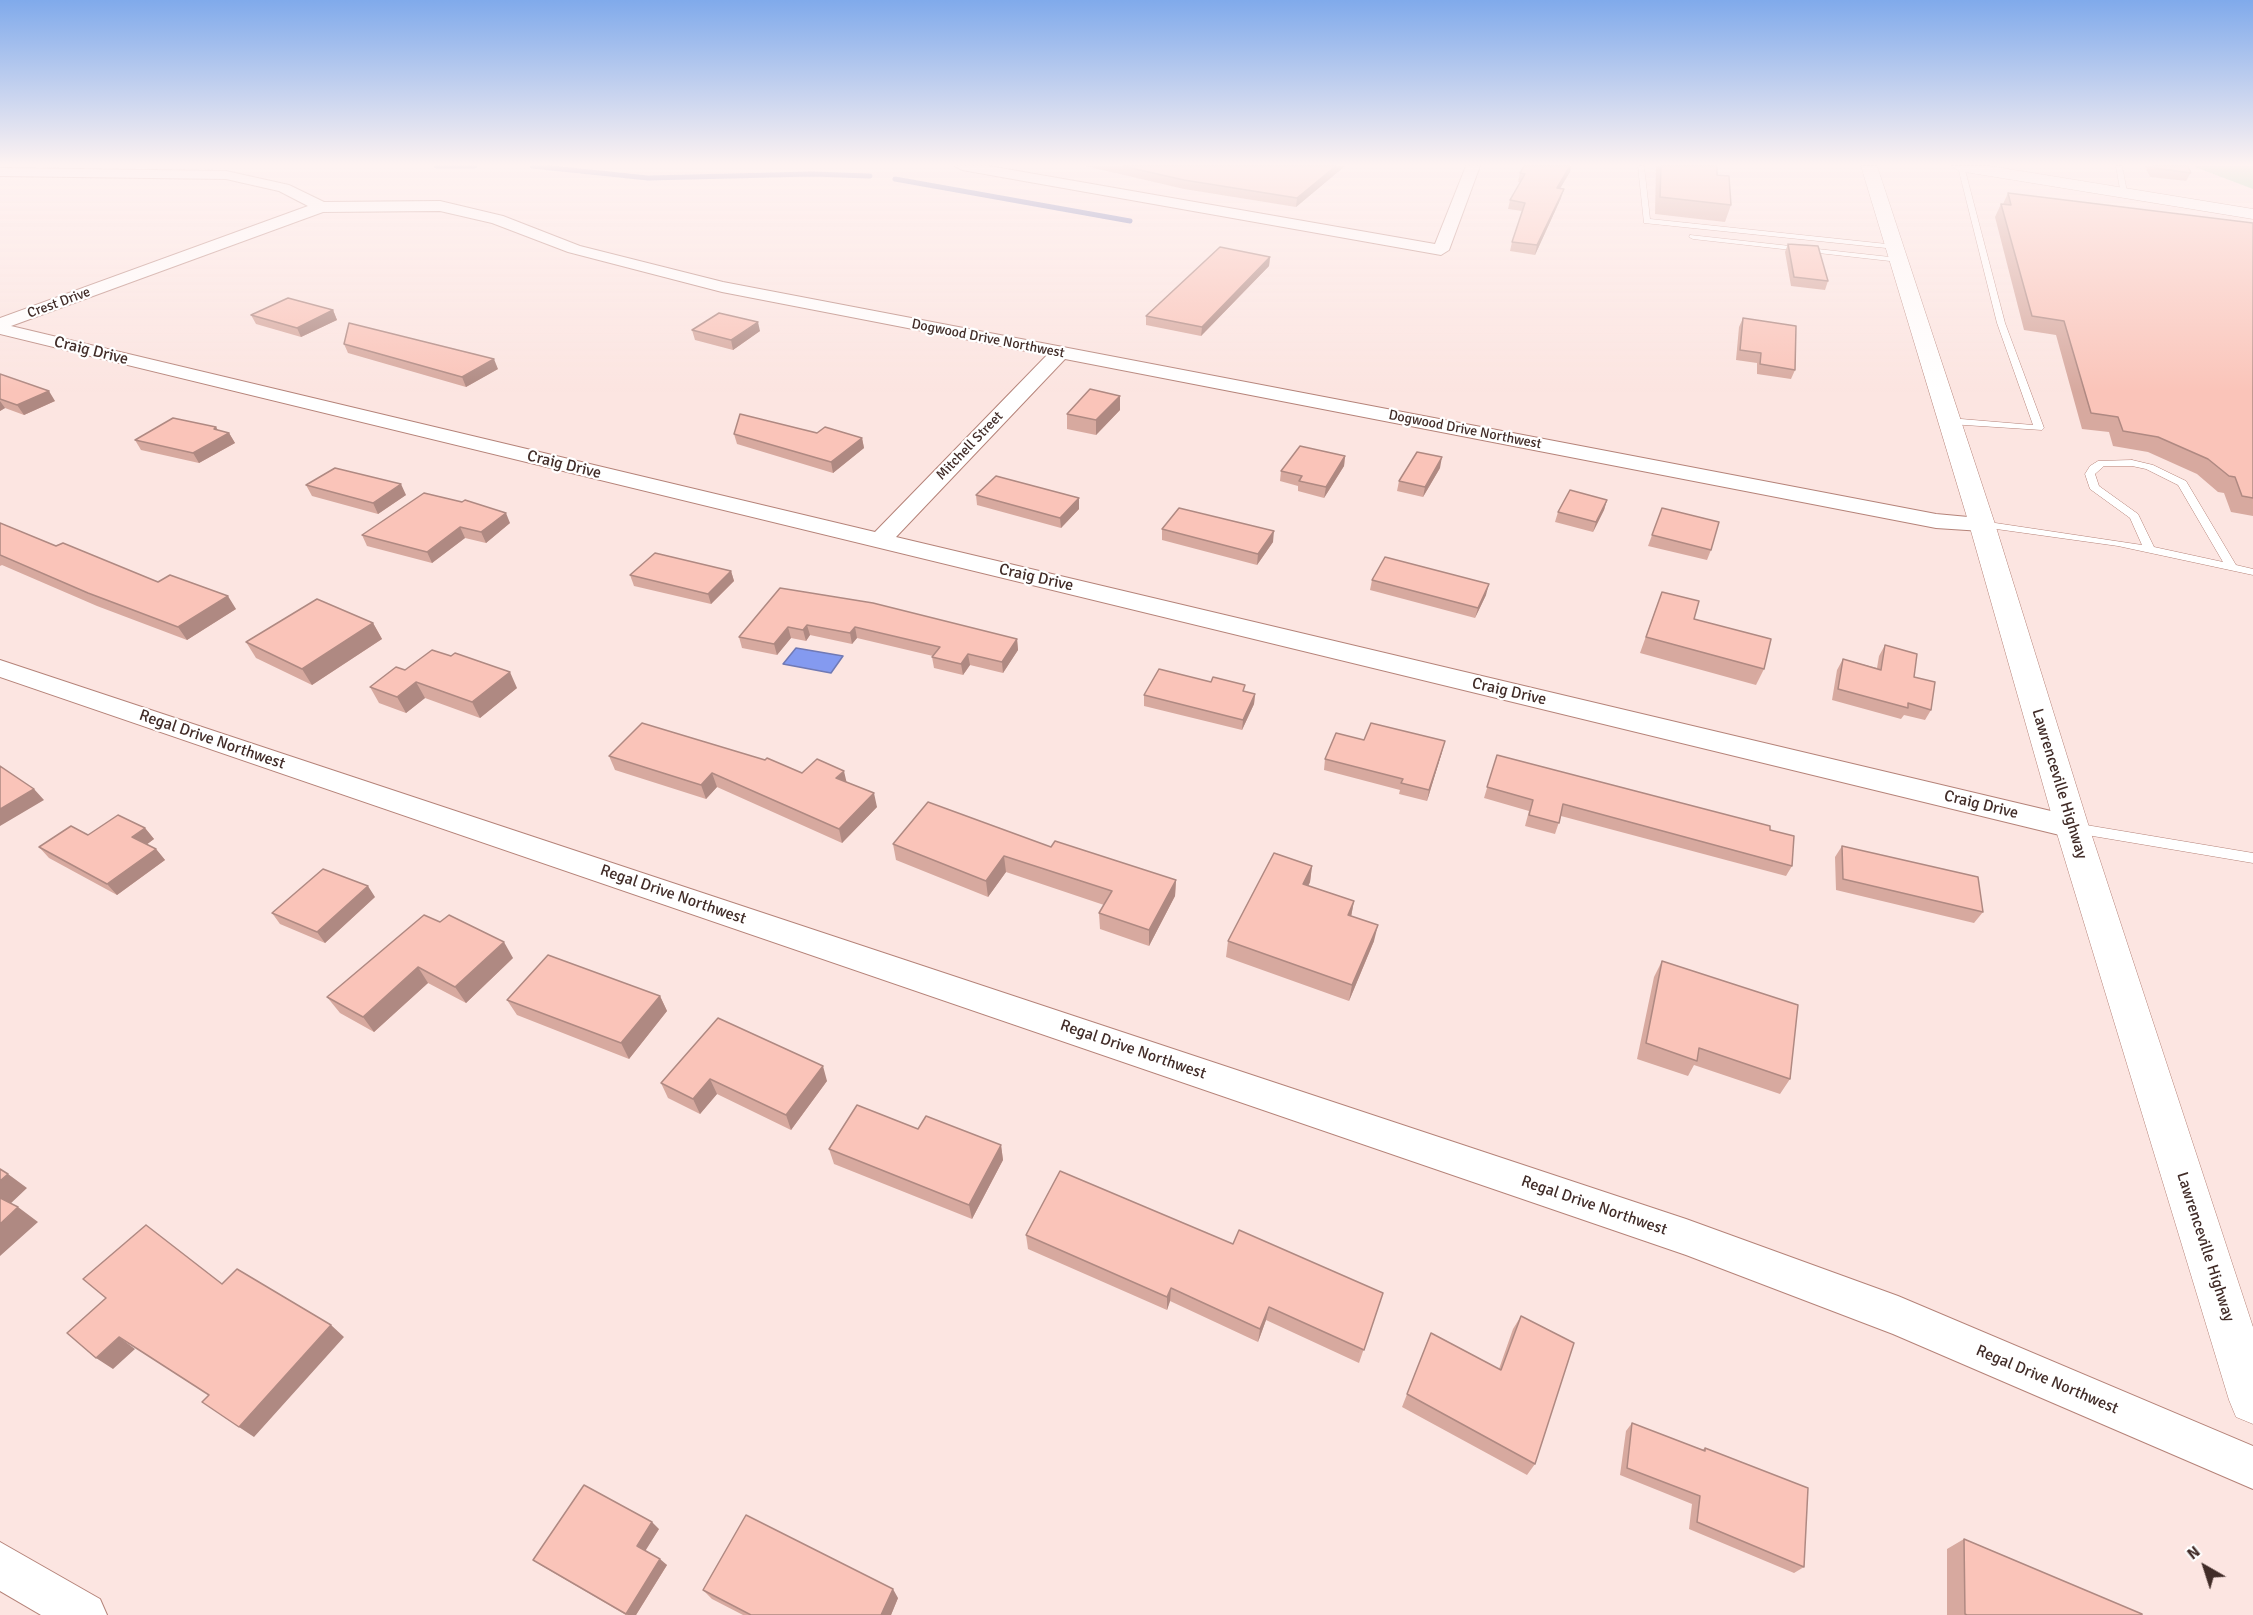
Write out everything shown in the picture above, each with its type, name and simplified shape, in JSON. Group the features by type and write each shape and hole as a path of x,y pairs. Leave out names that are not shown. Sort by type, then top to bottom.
{"main road":[{"name":"Lawrenceville Highway","path":"1894,241 1982,524 2072,827 2253,1400"}],"street":[{"name":"Crest Drive","path":"0,324 227,241"},
{"name":"Dogwood Drive Northwest","path":"554,241 574,249 723,287 1936,521 1982,524"},
{"path":"1397,241 1441,249 1444,241"},
{"name":"Craig Drive","path":"0,329 2072,827"},
{"name":"Mitchell Street","path":"879,540 1061,352"},
{"name":"Regal Drive Northwest","path":"0,668 1686,1237 1898,1317 2253,1468"},
{"path":"0,1565 84,1615"}],"lane":[{"path":"1749,241 1898,253"},
{"path":"1807,241 1898,253"},
{"path":"1949,421 2039,428 2001,322 1980,241"},
{"path":"2150,551 2134,516 2094,487 2090,474 2102,463 2132,463 2149,467 2182,483 2232,568"},
{"path":"1982,524 2118,543 2253,572"},
{"path":"2072,827 2253,858"}],"water":[{"path":"796,648 843,656 831,673 783,664"}],"building":[{"path":"1512,241 1539,241 1537,245"},
{"path":"2011,241 2253,241 2253,498 2242,496 2235,477 2229,476 2208,459 2158,437 2123,431 2118,417 2091,413 2064,321 2032,316"},
{"path":"1788,244 1818,246 1828,281 1794,277"},
{"path":"1220,247 1270,257 1202,327 1146,316"},
{"path":"288,298 333,310 297,328 251,315"},
{"path":"719,313 758,322 731,340 692,330"},
{"path":"1743,318 1796,326 1795,370 1760,364 1761,353 1740,350"},
{"path":"349,323 494,359 462,377 344,344"},
{"path":"0,374 49,391 17,405 0,399"},
{"path":"1090,389 1120,396 1096,420 1067,414"},
{"path":"740,414 817,433 825,427 862,438 831,462 734,434"},
{"path":"173,418 216,427 214,429 229,433 193,453 135,440"},
{"path":"1300,446 1345,456 1326,487 1299,481 1302,476 1281,471"},
{"path":"1417,452 1442,457 1425,487 1399,481"},
{"path":"335,468 401,484 373,503 306,485"},
{"path":"996,476 1079,498 1060,518 976,495"},
{"path":"1570,490 1607,500 1596,522 1558,512"},
{"path":"424,493 462,502 465,500 506,513 481,532 460,527 427,552 362,535"},
{"path":"1179,508 1274,531 1258,554 1162,529"},
{"path":"1662,508 1719,522 1711,550 1652,535"},
{"path":"0,523 56,546 63,543 158,582 170,575 228,596 178,627 88,593 0,555"},
{"path":"655,553 731,571 708,594 630,575"},
{"path":"1385,557 1489,584 1478,608 1372,580"},
{"path":"780,588 873,603 1017,639 1002,662 968,654 961,664 932,657 940,647 855,627 850,633 807,625 803,630 788,627 774,644 739,637"},
{"path":"1662,592 1699,601 1694,619 1771,639 1764,669 1646,637"},
{"path":"317,599 373,623 302,669 246,642"},
{"path":"1885,645 1917,654 1914,677 1935,682 1931,710 1908,703 1908,708 1838,689 1843,659 1881,670"},
{"path":"432,650 451,656 455,653 510,672 472,702 416,682 397,697 370,687 396,667 405,670"},
{"path":"1159,669 1211,682 1213,677 1245,685 1243,691 1255,694 1243,720 1144,695"},
{"path":"642,723 765,760 767,758 802,773 817,759 844,771 836,778 874,793 839,829 712,773 701,785 609,756"},
{"path":"1371,723 1445,741 1429,790 1401,783 1403,779 1325,759 1336,733 1364,740"},
{"path":"1497,755 1770,826 1770,830 1794,836 1792,866 1563,804 1559,823 1529,815 1533,800 1487,787"},
{"path":"0,766 34,789 0,809"},
{"path":"928,802 1051,847 1055,841 1176,880 1149,930 1099,913 1112,891 1004,856 986,881 893,844"},
{"path":"118,815 145,828 132,837 156,849 107,884 39,847 71,826 88,835"},
{"path":"1842,846 1978,877 1983,912 1843,879"},
{"path":"1274,853 1312,866 1303,884 1354,901 1348,915 1378,925 1352,985 1228,941"},
{"path":"323,869 368,886 317,932 272,913"},
{"path":"424,915 440,922 449,915 504,942 455,987 418,967 363,1017 327,997"},
{"path":"548,955 660,996 621,1043 507,1000"},
{"path":"1662,961 1798,1005 1790,1079 1699,1048 1697,1061 1646,1043"},
{"path":"718,1018 823,1066 786,1115 710,1079 693,1099 661,1083"},
{"path":"857,1105 918,1129 926,1116 1001,1145 969,1205 829,1149"},
{"path":"0,1169 8,1174 0,1181"},
{"path":"1060,1171 1233,1244 1239,1230 1383,1293 1364,1350 1269,1307 1260,1329 1171,1288 1167,1297 1026,1235"},
{"path":"0,1198 18,1207 0,1224"},
{"path":"146,1225 222,1284 237,1269 331,1325 239,1427 202,1402 209,1395 119,1337 96,1358 67,1333 106,1298 83,1279"},
{"path":"1521,1316 1574,1343 1535,1464 1407,1394 1431,1333 1501,1370"},
{"path":"1632,1423 1705,1451 1705,1448 1808,1488 1804,1567 1697,1522 1700,1496 1627,1468"},
{"path":"584,1485 652,1522 637,1546 660,1559 626,1614 533,1560"},
{"path":"746,1515 893,1589 881,1615 751,1615 703,1590"},
{"path":"1964,1539 2142,1615 1967,1615 1965,1614"}]}
